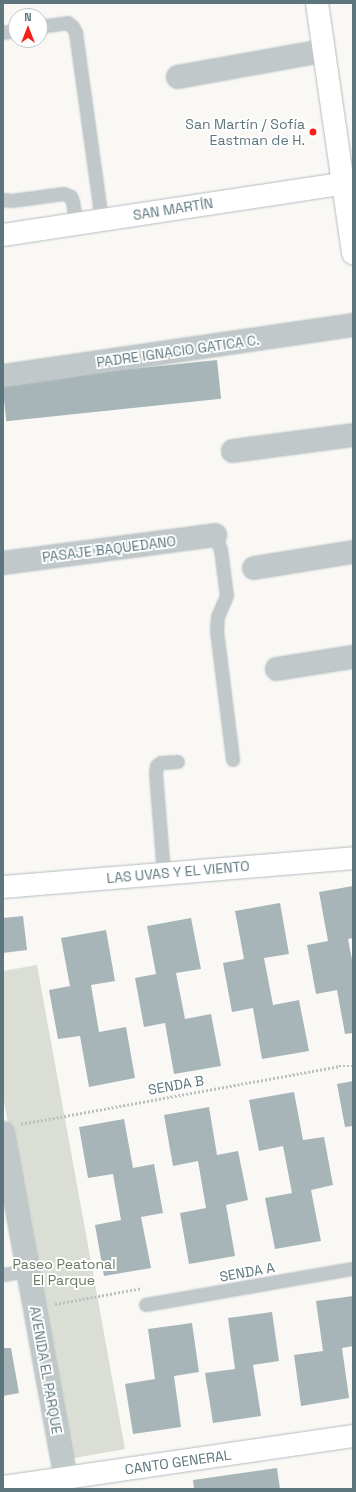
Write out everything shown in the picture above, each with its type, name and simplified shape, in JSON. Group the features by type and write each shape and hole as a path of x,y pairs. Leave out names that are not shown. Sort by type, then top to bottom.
{"street":[{"path":"317,3 323,52 348,183 353,253"},
{"path":"178,77 323,52"},
{"name":"SAN MARTÍN","path":"3,235 348,183"},
{"name":"PADRE IGNACIO GATICA C.","path":"3,376 353,325"},
{"path":"233,451 353,435"},
{"name":"PASAJE BAQUEDANO","path":"3,563 216,535"},
{"path":"254,568 353,552"},
{"path":"277,669 353,657"},
{"name":"LAS UVAS Y EL VIENTO","path":"3,887 353,858"},
{"name":"AVENIDA EL PARQUE","path":"10,1129 28,1271 67,1483"},
{"name":"CANTO GENERAL","path":"3,1487 67,1483 353,1436"}],"lane":[{"path":"48,26 68,23 73,27 76,33 102,220"},
{"path":"3,200 12,201 64,194 71,197 77,224"},
{"path":"216,535 221,550 228,596 218,617 216,631 233,760"},
{"path":"164,874 156,773 157,766 161,763 178,762"},
{"name":"SENDA A","path":"146,1305 353,1269"},
{"path":"3,1275 28,1271"}],"path":[{"name":"SENDA B","path":"10,1129 339,1066 353,1066"}],"green space":[{"name":"Paseo Peatonal El Parque","path":"37,965 125,1449 69,1459 3,1096 3,971"}],"building":[{"path":"217,360 221,399 6,421 3,382"},
{"path":"353,886 353,938 348,939 353,965 353,1033 345,1034 337,990 316,994 307,945 328,941 319,892"},
{"path":"280,903 289,954 264,958 273,1005 299,1000 309,1051 262,1059 253,1008 232,1012 223,963 244,959 235,911"},
{"path":"23,916 27,950 3,953 3,918"},
{"path":"191,918 201,969 176,973 185,1019 211,1014 221,1066 174,1074 165,1023 144,1027 135,978 156,974 147,926"},
{"path":"106,930 115,981 91,985 99,1032 126,1027 135,1078 89,1087 80,1036 58,1039 49,990 70,986 61,938"},
{"path":"353,1081 353,1126 345,1127 337,1084"},
{"path":"294,1092 303,1140 324,1137 333,1185 311,1190 321,1241 275,1249 265,1198 292,1193 283,1146 259,1151 249,1100"},
{"path":"209,1107 217,1155 238,1151 248,1200 226,1205 235,1256 189,1264 180,1213 206,1208 198,1161 173,1166 164,1115"},
{"path":"124,1119 133,1168 154,1164 163,1213 141,1217 151,1268 104,1276 95,1225 121,1220 113,1174 88,1178 79,1127"},
{"path":"353,1296 353,1346 342,1348 349,1398 301,1406 294,1355 323,1351 316,1301"},
{"path":"272,1312 279,1361 253,1365 261,1416 213,1423 205,1373 235,1369 228,1318"},
{"path":"192,1323 199,1372 174,1376 181,1427 133,1434 125,1384 155,1379 148,1329"},
{"path":"3,1348 11,1348 19,1393 3,1396"},
{"path":"277,1468 280,1489 194,1489 193,1480"}],"place":[{"name":"San Martín / Sofía Eastman de H.","path":"313,132"}]}
